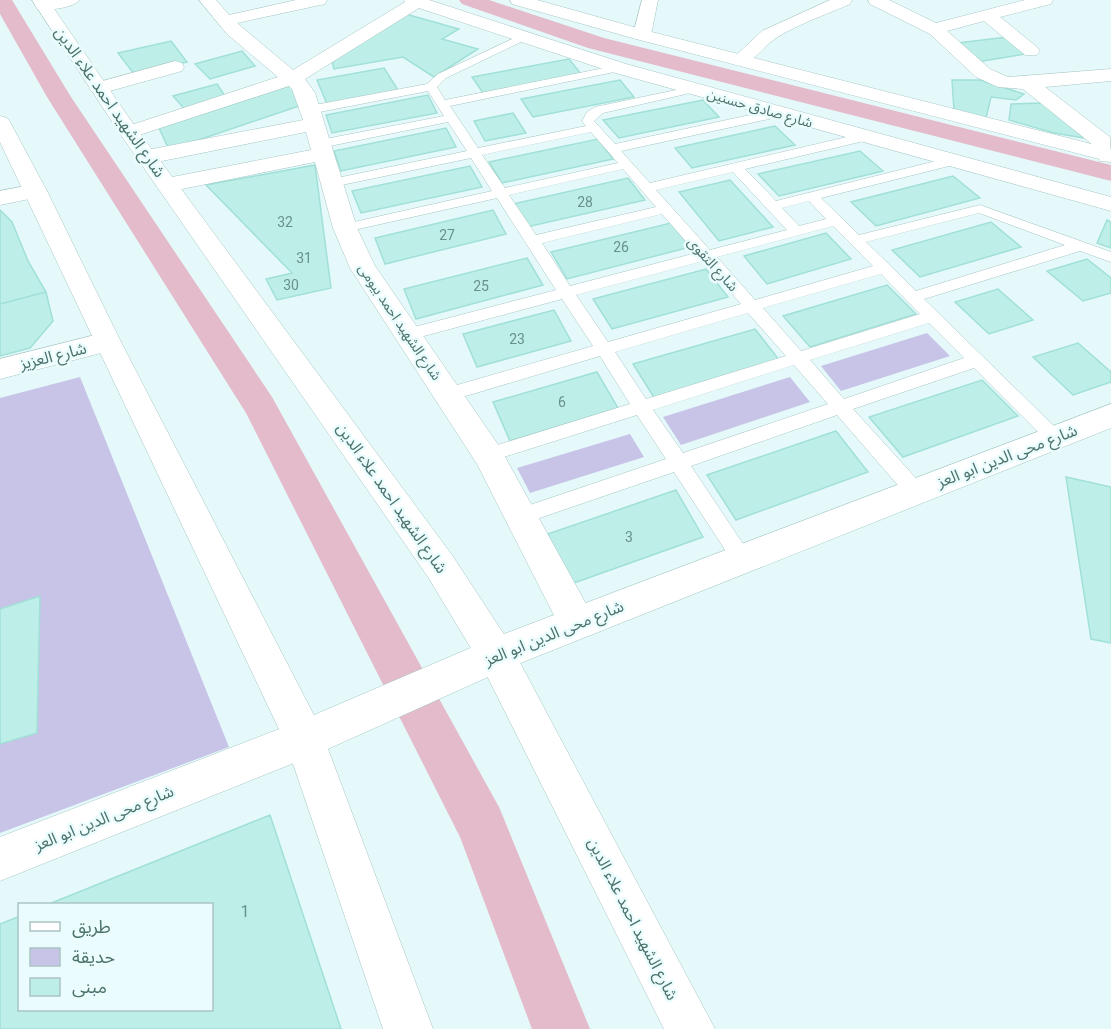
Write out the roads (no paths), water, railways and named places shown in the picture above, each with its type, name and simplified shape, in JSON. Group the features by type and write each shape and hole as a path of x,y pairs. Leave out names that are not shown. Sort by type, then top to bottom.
{"street":[{"name":"شارع الشهيد احمد بيومى","path":"207,0 224,21 293,78 305,93 345,228 363,268 488,455 577,623"},
{"path":"224,21 319,0"},
{"path":"520,0 740,60 1108,149"},
{"path":"642,35 650,0"},
{"path":"740,60 768,35 844,0"},
{"path":"876,0 933,29 992,79 1005,83 1028,83 1111,75"},
{"path":"933,29 987,8 1009,9 1045,0"},
{"path":"138,145 293,78 414,1"},
{"name":"شارع صادق حسنين","path":"414,1 619,68 1111,204"},
{"name":"شارع الشهيد احمد علاء الدين","path":"52,2 99,88 440,566 496,655 690,1029"},
{"path":"987,8 1031,51"},
{"path":"99,88 175,67"},
{"path":"1028,83 1108,149"},
{"path":"0,122 36,191 106,342 305,738 408,1029"},
{"path":"138,145 316,133"},
{"path":"167,185 316,133"},
{"path":"0,198 36,191"},
{"name":"شارع العزيز","path":"0,369 106,342"},
{"name":"شارع محى الدين ابو العز","path":"0,859 305,738 496,655 1111,416"}],"lane":[{"path":"316,133 431,87 442,76 523,37"},
{"path":"442,105 619,68"},
{"path":"431,87 742,559"},
{"path":"332,183 593,128 589,118 599,110 695,89"},
{"path":"611,149 778,113"},
{"path":"316,133 451,118"},
{"name":"شارع التقوى","path":"593,128 916,492"},
{"path":"646,188 864,137"},
{"path":"773,206 952,161"},
{"path":"345,228 625,165"},
{"path":"736,167 796,231"},
{"path":"811,196 1055,438"},
{"path":"532,241 664,208"},
{"path":"856,240 981,208 1111,257"},
{"path":"409,334 836,221"},
{"path":"913,297 1082,245"},
{"path":"449,394 884,268"},
{"path":"488,455 932,316"},
{"path":"522,516 977,360"}],"waterway":[{"path":"2,0 59,97 260,406 481,825 561,1029"},
{"path":"469,0 596,43 1111,173"}]}
